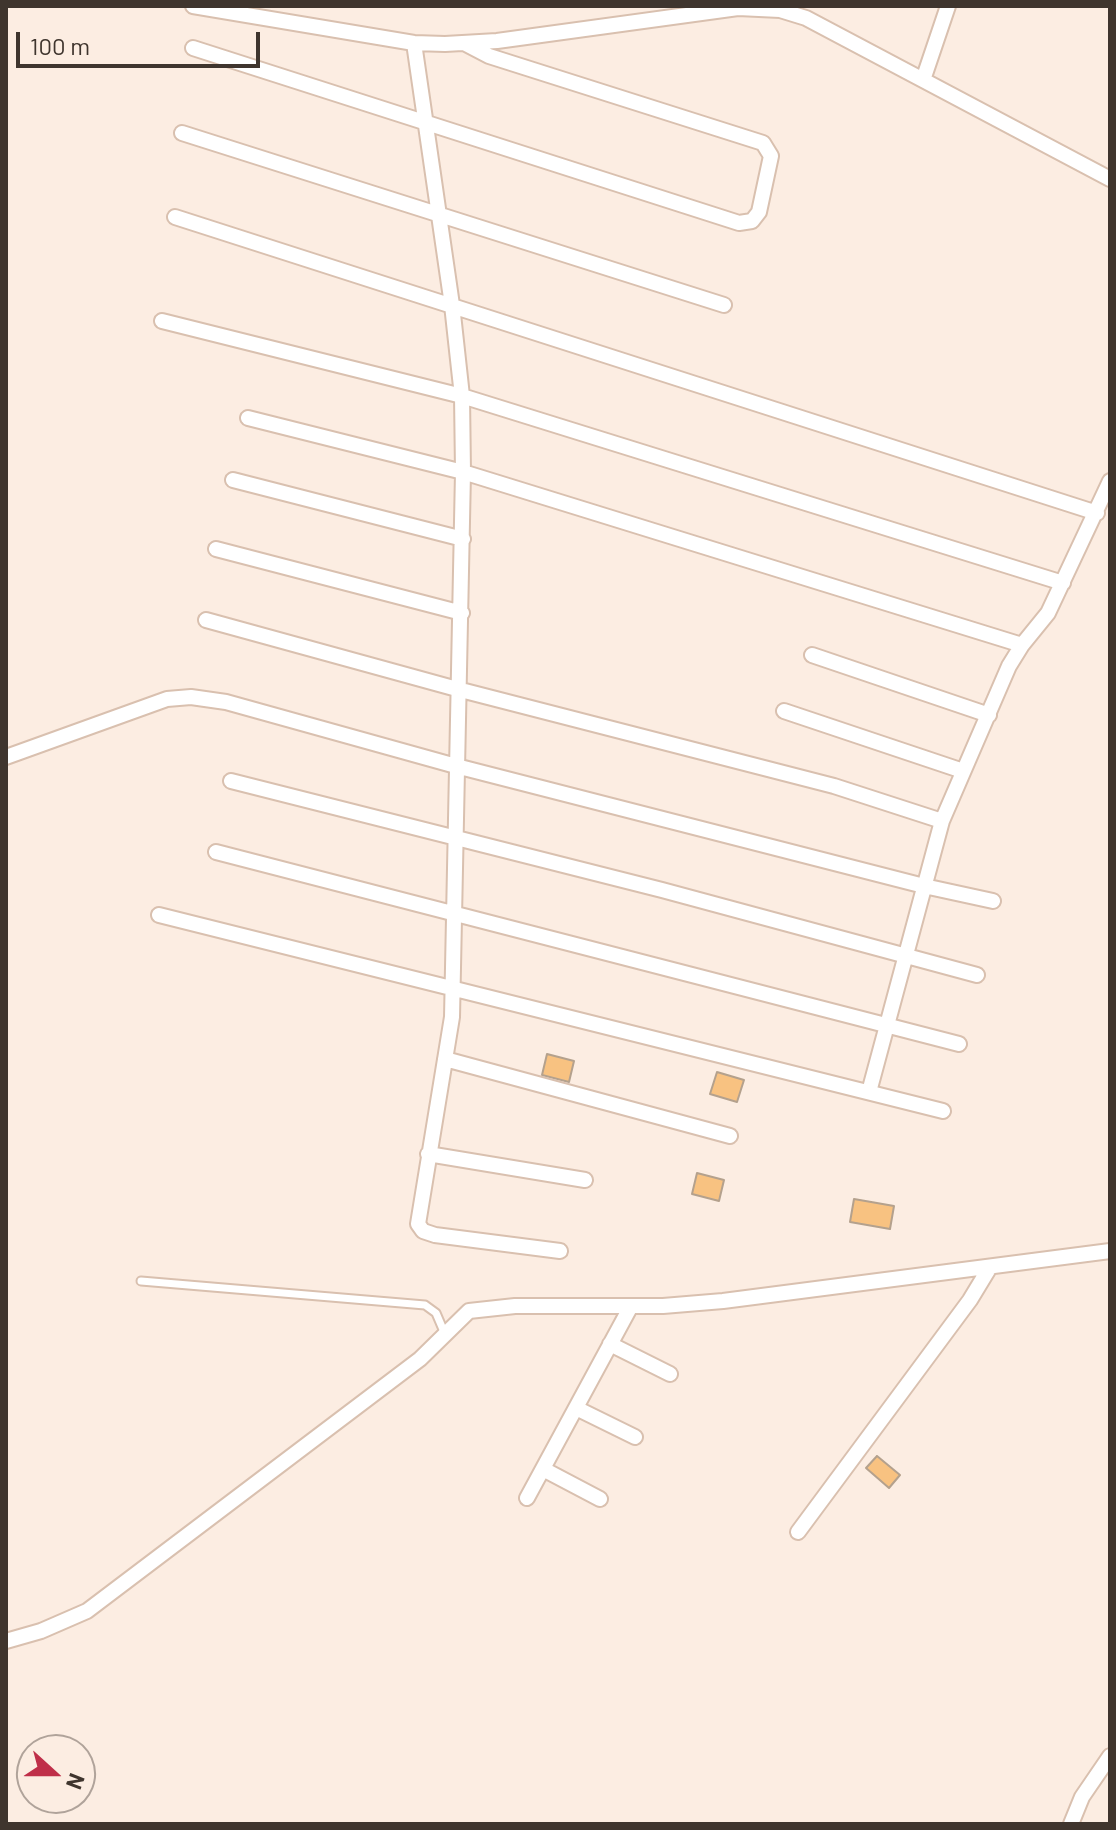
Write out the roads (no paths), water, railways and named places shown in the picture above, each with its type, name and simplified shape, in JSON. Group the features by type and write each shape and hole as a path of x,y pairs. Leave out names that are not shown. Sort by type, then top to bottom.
{"street":[{"path":"193,6 414,43 466,44 760,7 806,18 1110,179"},
{"path":"923,80 948,6"},
{"path":"414,43 452,305 462,396 463,472 462,613 454,838 454,989 417,1216 423,1231 435,1235 560,1251"},
{"path":"193,48 739,223 747,224 759,212 771,156 763,143 489,56 466,44"},
{"path":"182,133 724,305"},
{"path":"175,217 1097,513"},
{"path":"162,321 462,396 1063,583"},
{"path":"248,418 463,472 1022,645"},
{"path":"233,480 463,539"},
{"path":"869,1092 942,821 1009,666 1048,613 1110,481"},
{"path":"216,549 462,613"},
{"path":"206,620 457,689 834,786 942,821"},
{"path":"812,655 989,715"},
{"path":"6,757 167,699 191,697 226,702 456,766 993,901"},
{"path":"784,711 963,771"},
{"path":"231,781 662,890 977,975"},
{"path":"216,852 959,1044"},
{"path":"159,915 943,1111"},
{"path":"445,1059 730,1136"},
{"path":"428,1154 585,1180"},
{"path":"6,1641 41,1631 87,1611 420,1359 469,1311 515,1306 631,1306 723,1301 1110,1251"},
{"path":"798,1532 970,1300 990,1267"},
{"path":"527,1498 631,1306"},
{"path":"610,1344 670,1374"},
{"path":"576,1408 635,1437"},
{"path":"543,1469 600,1499"},
{"path":"1071,1824 1082,1797 1110,1756"}],"lane":[{"path":"141,1281 414,1303 434,1310 445,1334"}]}
